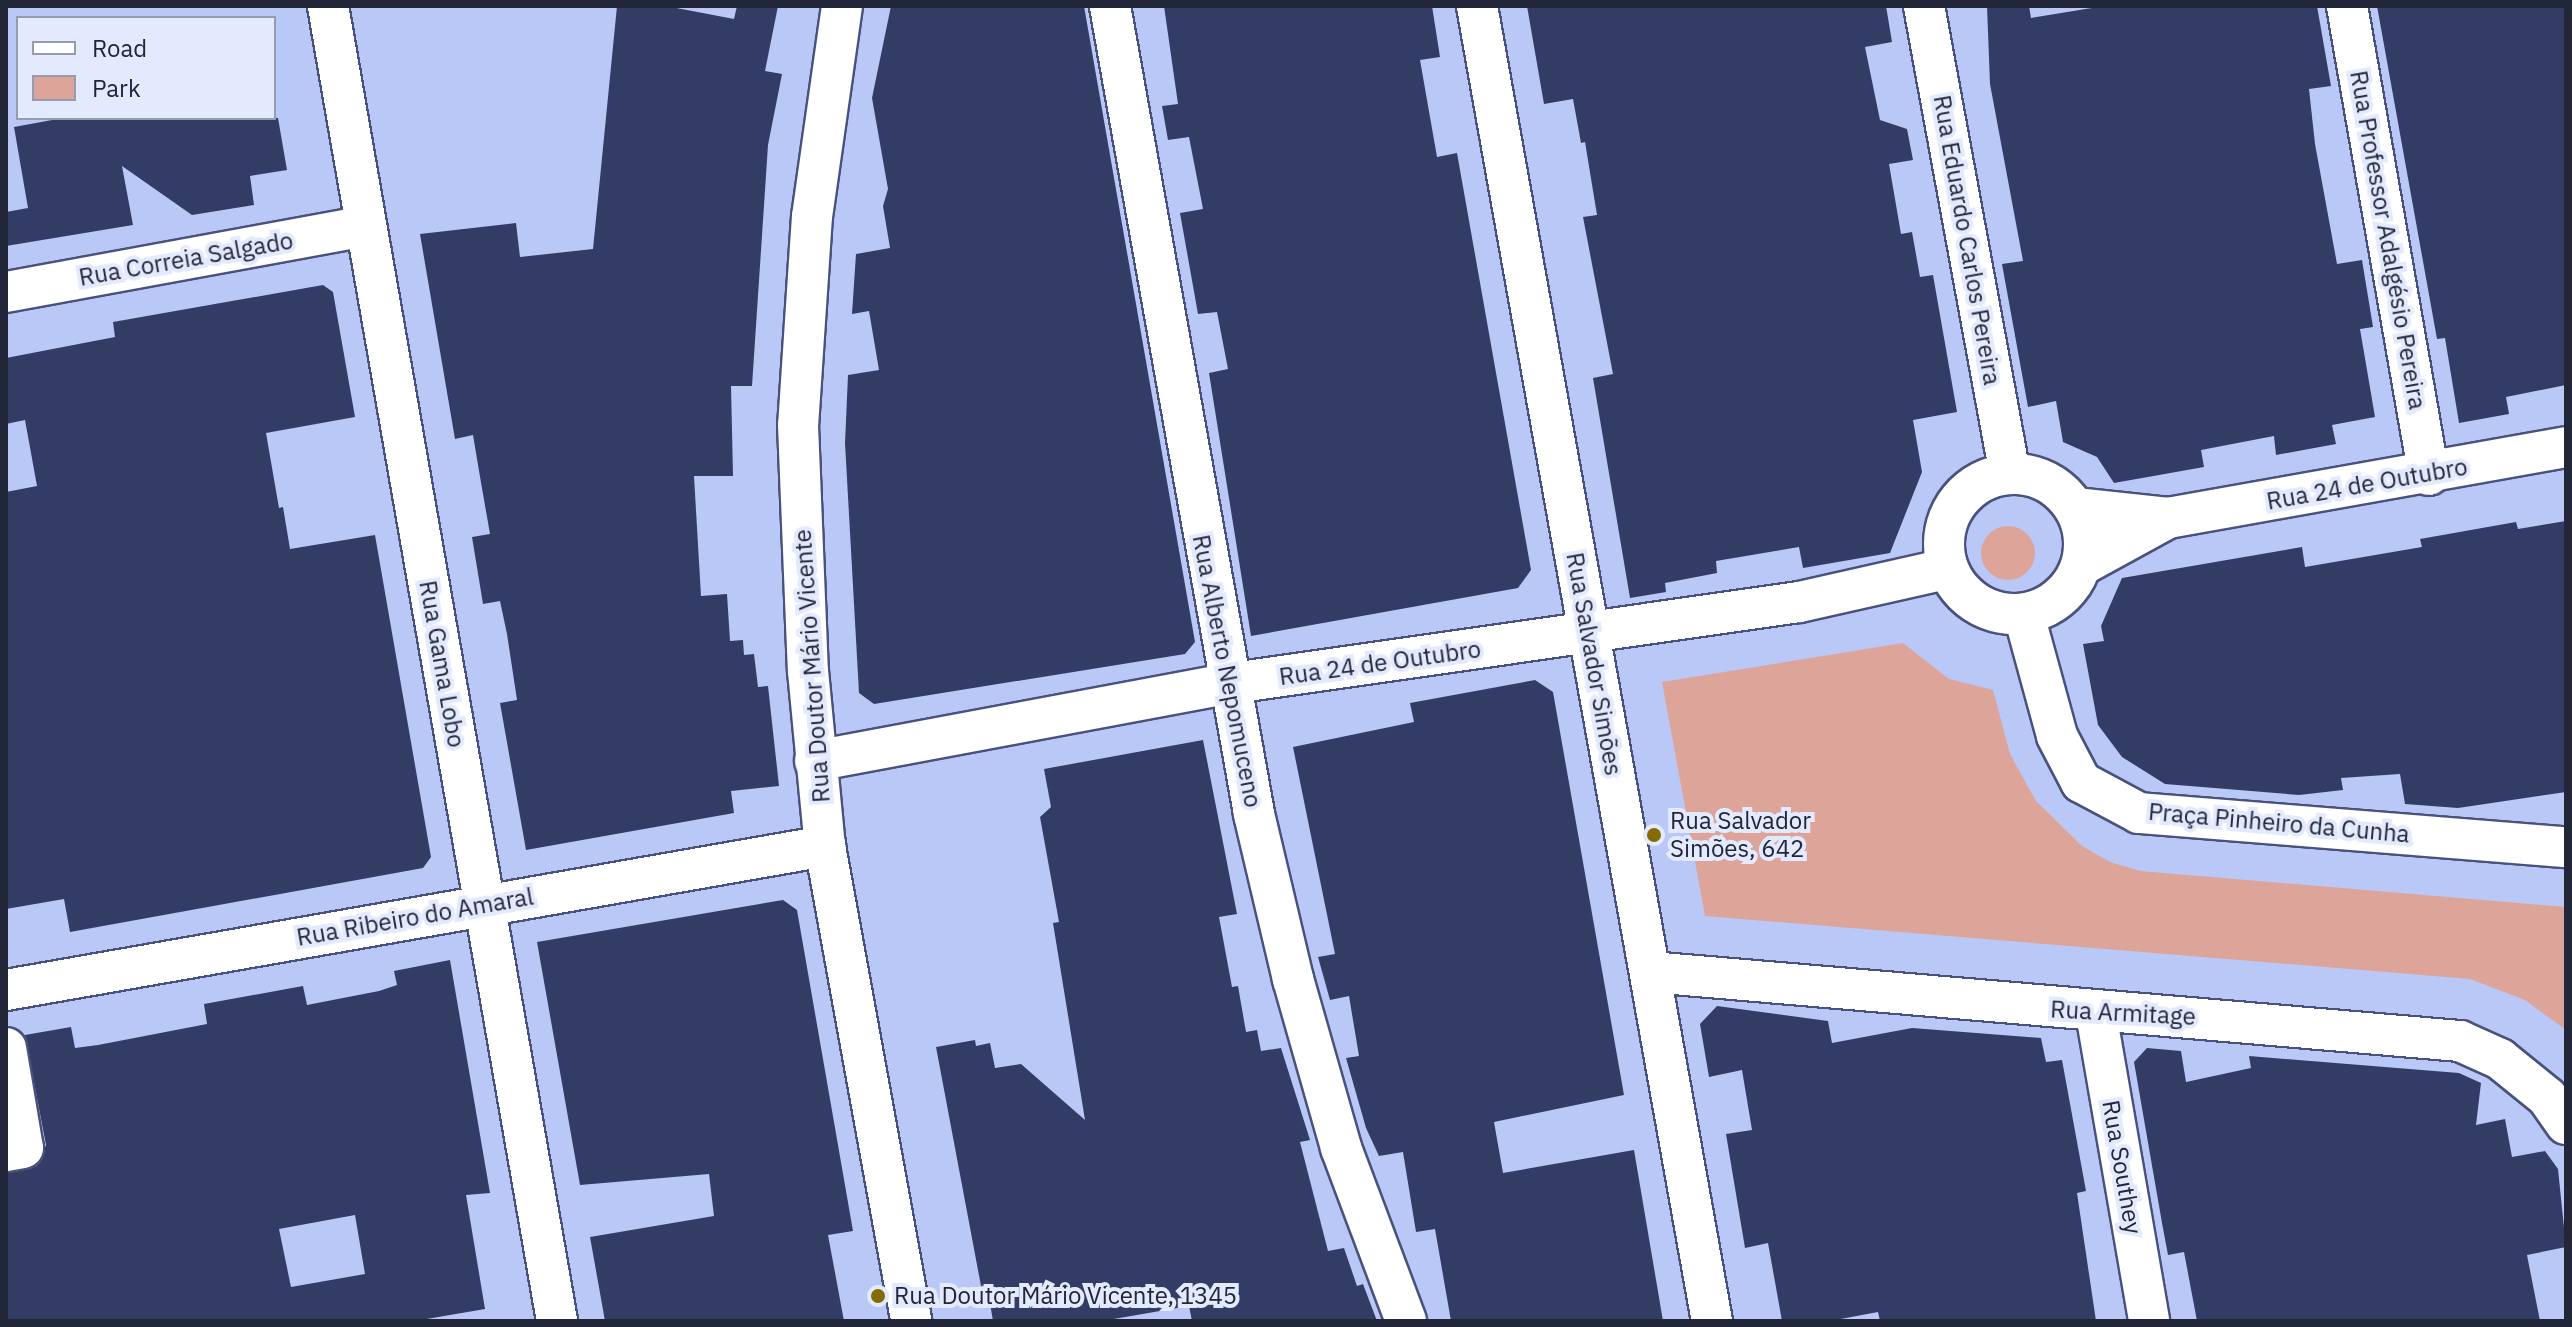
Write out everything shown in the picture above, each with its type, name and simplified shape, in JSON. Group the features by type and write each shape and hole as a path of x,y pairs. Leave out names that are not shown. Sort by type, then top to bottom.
{"street":[{"name":"Rua Gama Lobo","path":"328,6 557,1321"},
{"name":"Rua Doutor Mário Vicente","path":"842,6 812,216 798,425 815,761 825,846 911,1321"},
{"name":"Rua Alberto Nepomuceno","path":"1110,6 1226,684 1293,979 1341,1148 1406,1321"},
{"name":"Rua Salvador Simões","path":"1477,6 1712,1321"},
{"name":"Rua Eduardo Carlos Pereira","path":"1924,6 2010,473"},
{"name":"Rua Professor Adalgésio Pereira","path":"2347,6 2429,475"},
{"name":"Rua Correia Salgado","path":"6,292 366,226"},
{"name":"Rua 24 de Outubro","path":"2075,508 2168,518 2429,475 2566,447"},
{"path":"2010,473 2036,476 2058,489 2075,508 2084,536 2082,565 2070,588 2049,606 2024,615 1977,606 1946,569 1942,536 1954,505 1978,483 2010,473"},
{"name":"Rua 24 de Outubro","path":"2082,565 2168,518"},
{"name":"Rua 24 de Outubro","path":"815,761 1226,684 1799,602 1946,569"},
{"name":"Praça Pinheiro da Cunha","path":"2024,615 2057,736 2081,782 2139,813 2566,847"},
{"name":"Rua Ribeiro do Amaral","path":"6,990 825,846"},
{"name":"Rua Armitage","path":"1650,972 2096,1013 2208,1017 2460,1041 2500,1059 2547,1097 2566,1124"},
{"name":"Rua Southey","path":"2096,1013 2149,1321"},
{"path":"6,1048 23,1148 6,1151"}],"green space":[{"path":"2008,526 2027,534 2035,553 2027,572 2008,580 1989,572 1981,553 1989,534"},
{"path":"1903,643 1949,679 1993,690 2010,754 2036,801 2082,846 2110,862 2140,871 2566,907 2566,1030 2525,1000 2470,979 1705,916 1662,682"}],"building":[{"path":"617,6 666,6 734,19 737,6 778,6 765,71 782,74 768,145 752,386 731,386 733,476 694,476 701,596 727,594 730,641 743,640 744,655 754,654 758,687 768,686 779,786 731,791 734,813 526,850 500,703 517,700 507,634 500,601 483,604 472,537 490,534 473,435 455,439 420,234 516,223 520,257 593,249"},
{"path":"891,6 1084,6 1195,642 1185,654 874,704 859,693 845,443 848,375 879,370 869,311 852,314 856,254 890,248 883,206 888,189 872,98"},
{"path":"1164,6 1432,6 1440,57 1420,60 1437,157 1457,153 1531,570 1518,588 1251,636 1209,373 1228,369 1217,312 1198,314 1180,213 1203,209 1189,137 1168,140 1162,106 1178,104"},
{"path":"1527,6 1886,6 1892,42 1865,47 1880,120 1907,129 1913,160 1889,164 1901,234 1912,232 1920,277 1933,275 1957,412 1913,420 1922,472 1890,553 1803,568 1799,547 1716,561 1717,573 1665,583 1666,592 1630,598 1593,378 1613,374 1583,217 1597,215 1585,142 1581,143 1573,99 1544,104"},
{"path":"1987,6 2029,6 2031,18 2104,6 2317,6 2331,86 2309,89 2315,144 2337,264 2362,260 2373,327 2360,329 2375,417 2332,425 2336,444 2276,455 2274,436 2201,450 2204,467 2114,483 2097,457 2063,442 2056,401 2028,407 2002,264 2023,261 1990,84"},
{"path":"2377,6 2566,6 2566,385 2506,397 2509,414 2459,423 2445,338 2437,339"},
{"path":"278,118 287,170 250,176 254,205 192,215 122,166 133,225 6,246 6,212 28,208 14,127 52,120"},
{"path":"323,285 333,292 355,417 266,433 279,508 283,507 290,549 375,535 431,857 423,868 70,932 64,899 6,909 6,492 37,486 25,420 6,424 6,358 115,337 113,322"},
{"path":"2566,521 2566,792 2458,808 2405,804 2400,774 2341,778 2343,790 2299,795 2165,784 2122,757 2098,725 2083,644 2104,641 2101,626 2122,578 2302,547 2305,567 2422,547 2420,539 2516,522 2518,529"},
{"path":"1535,680 1553,692 1624,1095 1494,1122 1503,1173 1634,1150 1663,1321 1451,1321 1435,1229 1416,1232 1403,1152 1379,1156 1366,1128 1346,1058 1359,1056 1349,996 1330,1000 1318,957 1335,954 1293,747 1414,722 1410,703"},
{"path":"1203,740 1237,914 1219,917 1232,987 1238,986 1246,1032 1257,1030 1261,1051 1281,1048 1310,1140 1300,1142 1328,1251 1344,1248 1357,1286 1363,1284 1377,1321 1192,1321 1189,1306 1102,1321 993,1321 987,1285 981,1286 936,1047 975,1040 976,1046 990,1043 995,1068 1021,1064 1085,1120 1053,923 1059,922 1040,817 1051,807 1044,769"},
{"path":"783,900 797,910 853,1231 828,1235 844,1321 605,1321 590,1237 714,1216 709,1174 580,1185 537,942"},
{"path":"450,960 490,1193 466,1195 485,1309 415,1321 6,1321 6,1173 37,1166 46,1145 25,1035 71,1027 75,1048 98,1045 207,1024 204,1004 303,986 307,1005 379,991 397,985 394,971","holes":["355,1215 365,1274 291,1287 279,1229"]},
{"path":"1717,1006 1828,1021 1832,1043 1912,1028 2041,1038 2046,1062 2062,1060 2086,1191 2077,1193 2096,1321 1880,1321 1878,1312 1830,1321 1782,1321 1768,1243 1745,1248 1726,1134 1752,1130 1742,1070 1709,1077 1700,1024"},
{"path":"2147,1048 2181,1051 2186,1082 2251,1068 2249,1056 2459,1073 2481,1083 2476,1125 2505,1119 2512,1157 2545,1151 2558,1169 2566,1247 2527,1255 2540,1321 2197,1321 2184,1252 2168,1255 2162,1223 2134,1062"}],"place":[{"name":"Rua Salvador Simões, 642","path":"1654,835"},
{"name":"Rua Doutor Mário Vicente, 1345","path":"878,1296"}]}
